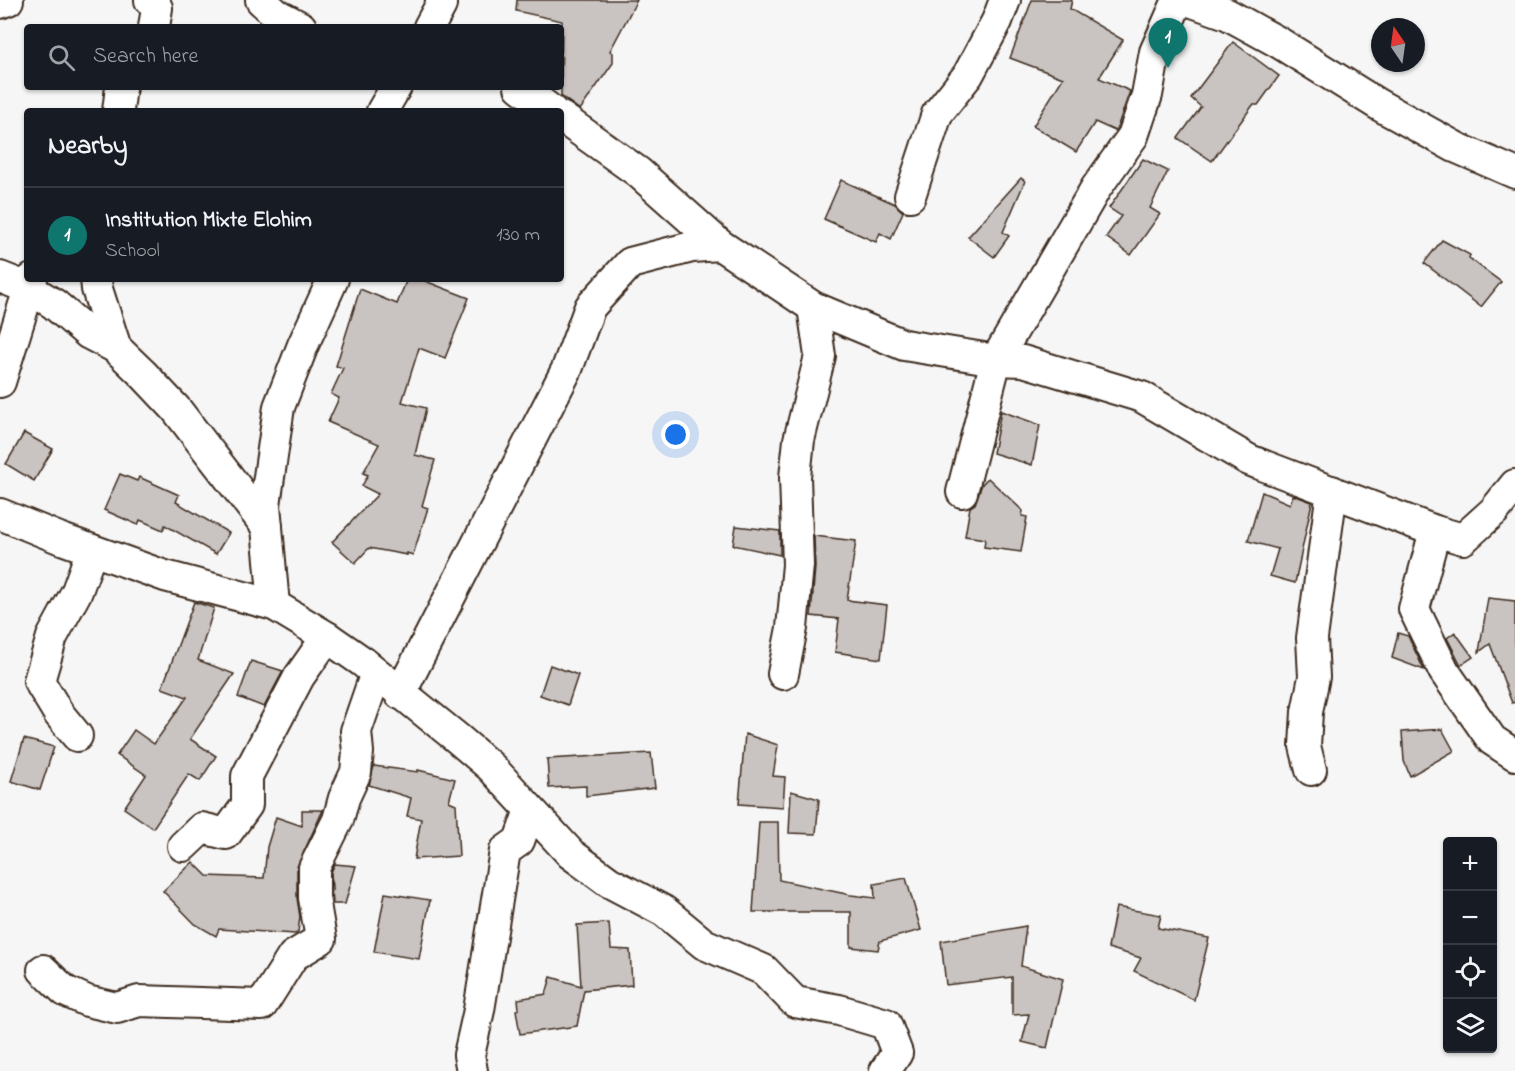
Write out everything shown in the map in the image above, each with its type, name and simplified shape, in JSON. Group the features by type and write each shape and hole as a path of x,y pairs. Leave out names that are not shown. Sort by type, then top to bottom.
{"street":[{"path":"0,3 8,0"},
{"path":"150,0 157,8 154,24"},
{"path":"910,196 937,114 968,75 997,21 1005,0"},
{"path":"962,492 996,360 1096,188 1133,136 1147,95 1155,52 1178,0"},
{"path":"1187,0 1229,7 1278,42 1407,121 1455,147 1515,173"},
{"path":"118,108 121,90"},
{"path":"384,108 394,90"},
{"path":"524,90 548,108"},
{"path":"564,119 638,172 720,245 813,308 904,345 996,360 1023,361 1142,397 1249,460 1435,531 1463,539 1504,512 1515,485"},
{"path":"400,694 567,369 590,307 630,263 692,247 720,245"},
{"path":"0,277 30,284 89,334 116,348 176,409 267,527"},
{"path":"96,282 116,348"},
{"path":"274,605 265,505 279,407 303,345 332,282"},
{"path":"0,382 30,284"},
{"path":"783,674 792,628 798,565 795,477 799,440 820,356 813,308"},
{"path":"1311,770 1305,746 1307,712 1314,677 1312,638 1332,491"},
{"path":"0,514 165,576 274,605 327,637 458,738 491,767 571,854 609,882 664,911 704,944 764,970 795,1002 839,1010 886,1023 897,1053 885,1071"},
{"path":"1435,531 1414,609 1450,681 1492,740 1515,755"},
{"path":"77,735 59,714 39,681 52,637 77,591 92,550"},
{"path":"183,846 202,828 226,834 247,805 248,776 299,677 327,637"},
{"path":"43,970 65,991 87,1001 117,1008 147,1001 262,1005 293,956 321,939 314,898 314,868 338,820 344,798 356,772 358,752 356,731 376,673"},
{"path":"472,1071 469,1055 505,851 519,841 530,810"}],"building":[{"path":"517,0 637,0 610,51 613,53 613,63 580,110 561,96 561,90 564,90 564,24 562,21 516,11"},
{"path":"1032,0 1072,0 1070,9 1123,40 1099,78 1130,91 1117,128 1115,131 1095,122 1076,152 1033,126 1063,78 1010,58"},
{"path":"1233,42 1279,76 1258,105 1253,105 1212,161 1178,138 1201,107 1191,98"},
{"path":"1143,159 1168,171 1150,208 1160,214 1131,255 1106,237 1121,216 1109,208"},
{"path":"1021,178 1025,181 1003,232 1009,236 994,257 968,237"},
{"path":"841,180 895,204 903,212 891,239 880,233 876,242 824,219"},
{"path":"1442,240 1470,255 1469,258 1501,282 1481,307 1424,263"},
{"path":"406,282 428,282 469,298 445,358 419,348 402,402 426,408 415,455 435,460 422,506 428,508 413,555 369,548 355,563 332,542 378,494 362,486 368,475 363,473 379,444 328,422 339,398 331,394 343,368 336,366 360,289 397,304"},
{"path":"1001,411 1040,425 1032,465 993,453"},
{"path":"24,433 53,449 34,481 6,464"},
{"path":"120,474 137,481 139,477 179,495 176,502 229,533 216,554 165,525 163,530 140,520 138,525 104,510"},
{"path":"988,478 1023,511 1022,516 1027,517 1021,552 984,547 985,539 965,536 970,507 975,504 982,484"},
{"path":"1262,492 1290,504 1293,495 1312,502 1295,583 1270,576 1278,549 1248,541"},
{"path":"736,526 780,531 780,555 733,545"},
{"path":"814,536 856,541 847,600 887,605 881,659 835,652 839,619 811,616 815,567"},
{"path":"1488,598 1515,601 1515,702 1512,703 1490,644 1479,652"},
{"path":"194,602 214,608 198,660 234,674 190,739 216,756 200,781 189,774 153,828 124,808 146,775 117,755 134,730 154,744 187,697 162,688"},
{"path":"1455,632 1473,657 1461,665 1447,638"},
{"path":"1398,633 1408,636 1424,670 1392,658"},
{"path":"251,661 283,671 264,707 238,697"},
{"path":"550,665 578,675 568,705 540,695"},
{"path":"1442,729 1454,751 1410,776 1404,761 1402,732"},
{"path":"745,734 778,745 773,776 785,777 783,807 739,804"},
{"path":"24,739 54,747 40,790 11,781"},
{"path":"651,753 655,788 586,796 586,786 549,788 547,759"},
{"path":"374,766 418,772 418,770 455,779 449,801 456,804 459,856 414,859 421,819 407,816 411,798 369,785"},
{"path":"791,791 819,799 816,834 789,833"},
{"path":"302,810 323,810 297,867 297,898 300,917 298,932 295,934 219,929 216,936 195,924 163,891 193,862 207,876 264,878 267,847 276,817 302,826"},
{"path":"759,822 778,822 779,880 875,898 874,884 906,878 921,930 880,941 878,950 851,947 851,912 753,912"},
{"path":"335,864 356,866 345,904 333,904 331,872"},
{"path":"385,893 430,900 419,959 374,952"},
{"path":"1116,907 1161,915 1158,928 1209,938 1194,1000 1134,971 1141,958 1108,948"},
{"path":"609,923 611,949 630,950 632,985 584,990 577,1026 520,1034 516,1010 519,1009 518,999 546,994 551,977 581,986 577,925"},
{"path":"1026,926 1021,966 1063,979 1047,1048 1022,1042 1029,1014 1012,1015 1012,977 946,985 941,941"}],"place":[{"name":"Institution Mixte Elohim","path":"1168,68"}]}
